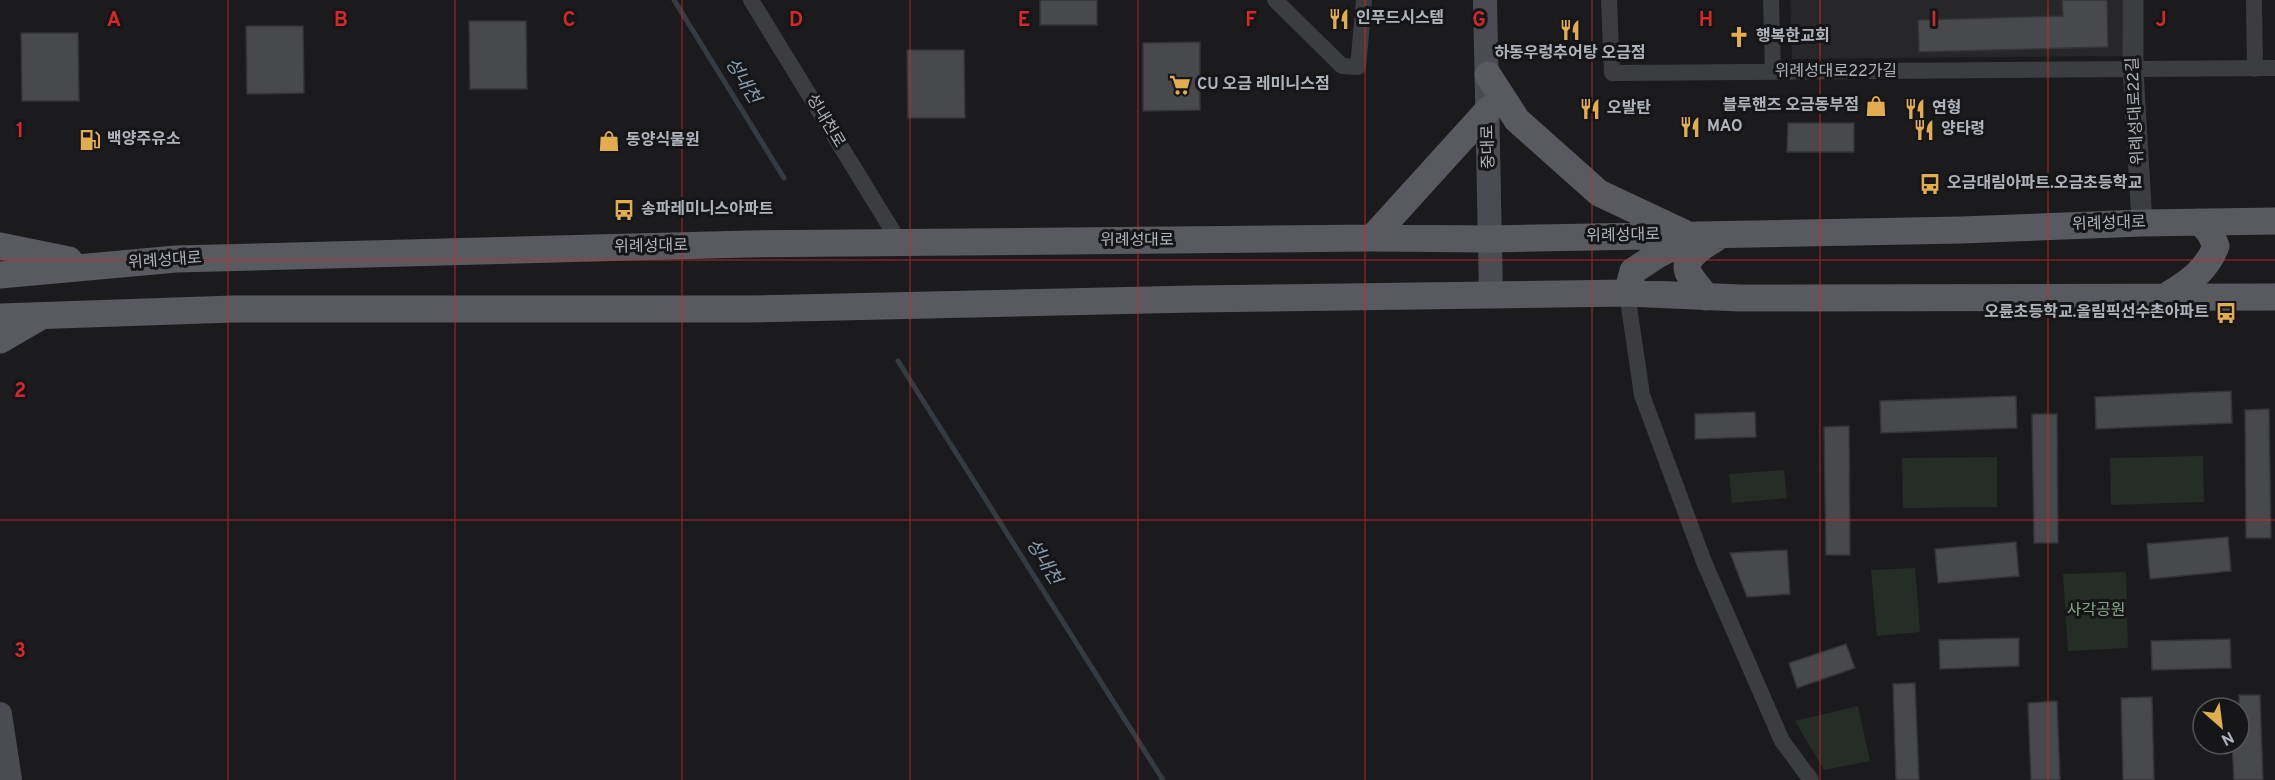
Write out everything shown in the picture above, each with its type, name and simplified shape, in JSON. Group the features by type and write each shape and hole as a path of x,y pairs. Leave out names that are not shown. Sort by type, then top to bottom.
{"main road":[{"name":"중대로","path":"1485,0 1491,295"},
{"path":"1488,75 1517,120 1599,193 1703,235"},
{"path":"1372,238 1489,109"},
{"name":"위례성대로","path":"0,275 176,259 748,244 1490,239 2275,221"},
{"path":"2165,297 2192,280 2211,260 2216,246 2210,233 2200,222"},
{"path":"1627,293 1633,271 1659,254 1703,235"},
{"path":"1703,235 1701,248 1688,262 1688,272 1706,297"},
{"path":"0,246 100,266"},
{"path":"0,317 233,309 750,309 1181,299 1627,293 1706,297 2275,297"},
{"path":"0,340 43,315"},
{"path":"0,714 7,773"}],"street":[{"name":"성내천로","path":"751,0 900,243"},
{"path":"1275,0 1342,66 1358,67 1364,0"},
{"name":"위례성대로22가길","path":"1609,0 1612,73 2275,68"},
{"path":"1771,0 1773,72"},
{"name":"위례성대로22길","path":"2133,0 2133,70 2142,223"},
{"path":"2254,0 2255,69"},
{"path":"1627,293 1642,395 1700,551 1782,741 1811,780"}],"shaded area":[{"path":"1790,0 2122,0 2123,56 1792,59"}],"green space":[{"path":"2203,456 2204,502 2111,505 2110,458"},
{"path":"1997,457 1997,507 1903,508 1902,458"},
{"path":"1784,470 1787,498 1732,503 1729,474"},
{"path":"1915,568 1920,632 1877,636 1871,570"},
{"name":"사각공원","path":"2126,572 2128,648 2068,651 2063,574"},
{"path":"1858,706 1870,761 1824,770 1795,721"}],"building":[{"path":"1040,0 1097,0 1097,25 1040,25"},
{"path":"2062,0 2107,0 2108,47 1919,52 1918,20 2063,16"},
{"path":"469,21 526,21 527,89 470,89"},
{"path":"246,26 303,26 304,93 247,94"},
{"path":"21,33 78,33 79,101 22,101"},
{"path":"1200,42 1200,110 1143,111 1143,43"},
{"path":"907,50 964,50 965,118 908,118"},
{"path":"1788,123 1854,123 1854,152 1787,152"},
{"path":"2231,391 2232,423 2096,429 2095,397"},
{"path":"2016,396 2017,428 1881,433 1880,401"},
{"path":"2269,409 2271,538 2246,538 2245,410"},
{"path":"1755,412 1756,437 1695,439 1695,414"},
{"path":"2032,414 2057,414 2058,543 2034,543"},
{"path":"1849,426 1850,555 1826,555 1824,427"},
{"path":"2228,537 2231,571 2150,579 2147,544"},
{"path":"2016,542 2019,576 1938,583 1935,549"},
{"path":"1787,550 1790,594 1747,597 1730,553"},
{"path":"2019,638 2019,666 1940,669 1939,640"},
{"path":"2230,639 2231,668 2152,670 2151,641"},
{"path":"1846,644 1855,668 1797,688 1789,663"},
{"path":"1915,683 1919,780 1896,780 1893,684"},
{"path":"2260,695 2263,780 2234,780 2233,756 2251,756 2251,696 2239,696"},
{"path":"2152,697 2154,780 2123,780 2121,698"},
{"path":"2057,701 2060,780 2031,780 2028,703"}],"waterway":[{"name":"성내천","path":"674,0 784,178"},
{"name":"성내천","path":"898,361 1163,780"}],"place":[{"name":"인푸드시스템","path":"1339,19"},
{"name":"하동우렁추어탕 오금점","path":"1570,30"},
{"name":"행복한교회","path":"1739,37"},
{"name":"CU 오금 레미니스점","path":"1180,85"},
{"name":"블루핸즈 오금동부점","path":"1876,106"},
{"name":"오발탄","path":"1590,109"},
{"name":"연형","path":"1915,109"},
{"name":"MAO","path":"1690,127"},
{"name":"양타령","path":"1924,130"},
{"name":"백양주유소","path":"90,140"},
{"name":"동양식물원","path":"609,141"},
{"name":"오금대림아파트.오금초등학교","path":"1930,184"},
{"name":"송파레미니스아파트","path":"624,210"},
{"name":"오륜초등학교.올림픽선수촌아파트","path":"2226,313"}]}
